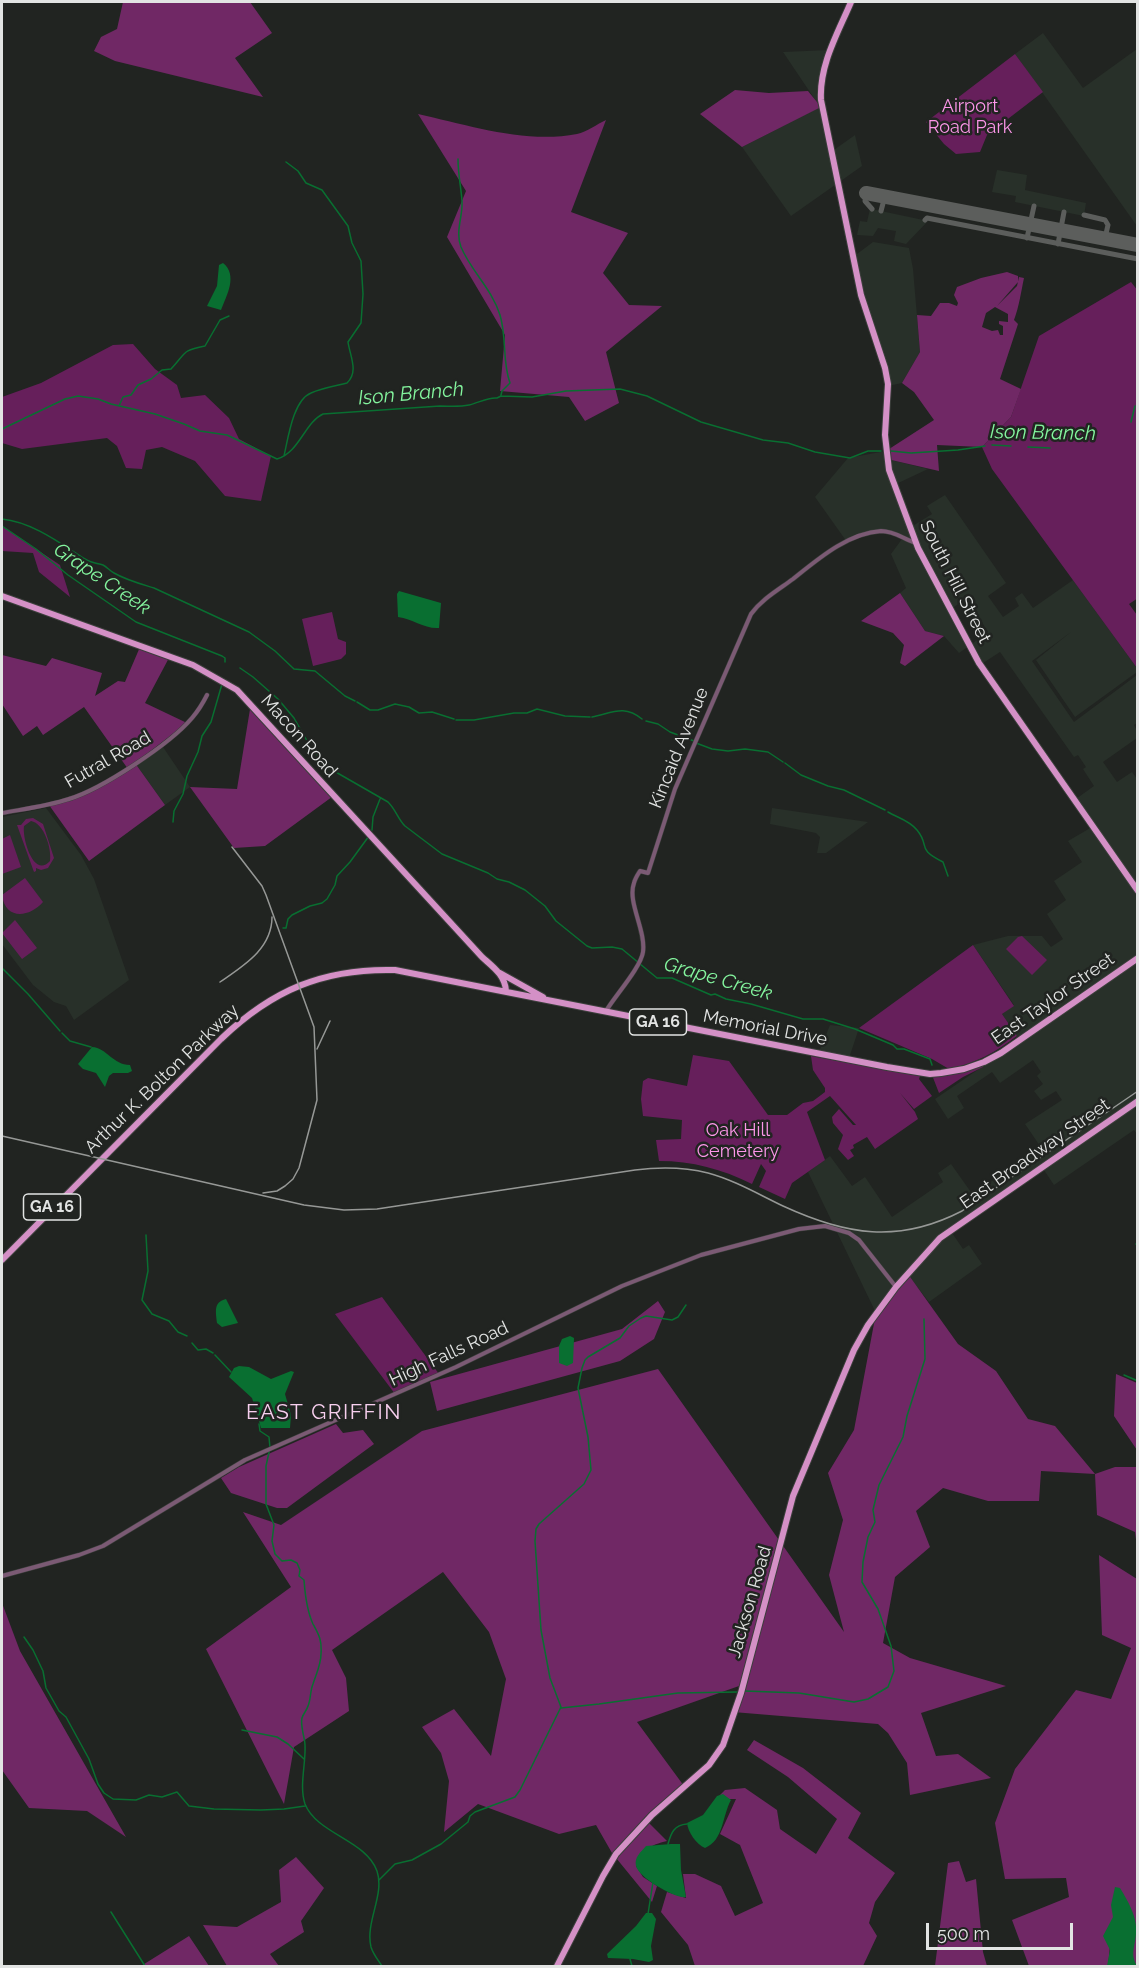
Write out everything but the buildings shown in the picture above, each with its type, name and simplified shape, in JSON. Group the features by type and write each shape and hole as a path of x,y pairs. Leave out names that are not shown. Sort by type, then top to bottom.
{"main road":[{"name":"South Hill Street","path":"851,2 824,67 820,87 821,100 861,295 885,368 888,384 885,435 888,465 893,483 929,572 980,663 1137,891"},
{"name":"Macon Road","path":"2,596 193,665 237,690 474,948 506,978 546,999"},
{"name":"East Taylor Street","path":"984,1062 1001,1053 1137,958"},
{"name":"Arthur K. Bolton Parkway","path":"3,1257 221,1039 250,1013 274,997 322,977 345,972 375,970 395,970 506,991"},
{"path":"497,990 506,978"},
{"path":"506,978 506,991"},
{"name":"Memorial Drive","path":"506,991 930,1074 948,1072 984,1062"},
{"name":"East Broadway Street","path":"950,1231 1137,1101"},
{"name":"Jackson Road","path":"557,1966 616,1854 644,1822 703,1771 723,1745 739,1699 793,1496 857,1344 896,1287 932,1245 950,1231"}],"street":[{"name":"Kincaid Avenue","path":"606,1011 640,962 643,951 642,929 633,884 640,870 648,873 675,789 741,636 756,607 818,559 837,547 868,533 892,532 917,544"},
{"name":"Futral Road","path":"2,813 64,801 93,788 135,764 173,736 192,718 207,695"},
{"name":"High Falls Road","path":"2,1576 103,1546 261,1452 456,1367 631,1282 717,1251 799,1229 825,1227 849,1233 862,1244 896,1287"}],"shaded area":[{"path":"123,2 250,2 272,33 235,58 263,97 115,61 94,51 101,37 117,29"},
{"path":"1043,33 1083,88 1137,49 1137,226 1015,54"},
{"path":"829,50 819,76 818,93 831,152 855,135 862,166 791,216 742,147 820,107 783,52"},
{"path":"735,90 769,93 808,91 821,107 742,147 700,114"},
{"path":"418,114 497,132 537,137 577,134 606,120 571,212 628,233 603,273 629,305 662,306 606,352 619,403 585,421 569,397 500,391 505,335 447,237 466,191"},
{"path":"997,170 1027,175 1025,190 1086,203 1084,216 1015,202 1016,196 992,192"},
{"path":"870,209 928,221 906,244 894,241 896,231 878,228 873,236 857,235 860,221 867,222"},
{"path":"873,242 909,248 913,269 920,352 902,383 888,386 853,257"},
{"path":"223,263 231,279 221,310 207,306 217,286 219,265"},
{"path":"1007,272 1018,276 1018,282 1019,277 1024,278 1014,320 1018,324 1000,379 1021,389 1011,417 982,447 937,445 939,471 887,459 886,451 934,420 914,392 902,383 920,352 917,315 931,316 940,303 957,306 954,295 957,287","holes":["1018,282 1017,286 997,306","995,307 1008,314 1008,322 999,321 999,324 1003,326 1003,335 1000,335 998,330 992,331 982,327 986,313"]},
{"path":"886,451 887,459 928,469 894,485 911,527 932,514 927,506 945,495 1006,583 988,596 1003,617 1019,606 1015,598 1022,593 1033,608 1073,580 1137,668 1137,672 1075,717 1036,660 1071,632 1032,661 1074,722 1137,675 1137,723 1134,725 1137,738 1103,762 1117,782 1132,772 1137,779 1138,1101 1132,1104 1137,1112 1137,1134 1134,1130 1054,1185 1042,1167 950,1230 963,1249 969,1245 982,1264 929,1302 908,1275 876,1313 808,1172 830,1156 852,1186 865,1177 892,1217 943,1182 938,1173 951,1164 973,1195 1040,1146 1025,1124 1062,1100 1056,1091 1041,1100 1034,1091 1043,1084 1037,1076 1041,1072 1033,1060 1000,1083 992,1072 957,1096 964,1108 948,1119 935,1099 1020,1041 1002,1014 1014,1005 973,945 1008,936 1042,936 1051,947 1063,939 1047,914 1066,900 1054,881 1082,862 1068,841 1092,827 1073,801 1094,786 1083,769 1086,767 1078,755 1074,757 1000,652 980,665 969,646 959,653 944,636 925,631 900,593 906,588 891,554 902,539 886,532 867,534 847,542 815,497 848,458","holes":["967,598 988,632 969,646 951,609"]},
{"path":"399,591 441,603 439,628 428,627 398,617 397,594"},
{"path":"900,593 925,631 944,636 905,666 900,663 904,645 893,633 861,621"},
{"path":"140,647 170,656 145,703 187,723 135,763 165,805 89,861 49,805 73,799 128,769 84,707 43,735 37,726 23,736 2,704 2,655 46,666 52,658 102,673 95,696 118,681 125,682"},
{"path":"251,703 336,794 265,846 234,848 190,787 237,789"},
{"path":"161,744 190,787 165,805 135,763"},
{"path":"46,808 81,855 94,879 129,980 74,1020 66,1006 54,1002 33,985 2,944 2,817"},
{"path":"772,808 868,822 826,853 817,853 820,837 816,833 770,824"},
{"path":"830,1025 859,1028 849,1058 819,1052"},
{"path":"92,1047 102,1050 119,1062 130,1065 132,1071 113,1073 109,1076 105,1087 96,1073 83,1069 78,1064"},
{"path":"908,1274 958,1344 996,1371 1028,1419 1055,1426 1095,1474 1041,1471 1039,1501 988,1501 943,1488 916,1511 930,1547 895,1577 883,1643 910,1658 1006,1686 921,1713 936,1756 958,1754 991,1778 910,1795 907,1763 888,1733 878,1724 733,1712 739,1686 637,1722 684,1786 644,1818 667,1841 647,1849 636,1866 643,1877 657,1886 652,1902 612,1853 596,1825 559,1834 478,1804 444,1832 449,1781 441,1753 422,1727 454,1709 491,1756 506,1679 489,1632 443,1572 332,1650 346,1678 349,1711 294,1747 284,1804 206,1649 291,1587 243,1512 281,1525 422,1431 658,1369 844,1632 829,1575 843,1520 828,1473 854,1430 876,1313"},
{"path":"226,1299 238,1323 222,1327 217,1323 216,1308 219,1302"},
{"path":"658,1301 665,1312 654,1339 620,1361 437,1411 430,1382 622,1329"},
{"path":"570,1336 574,1338 573,1363 567,1366 559,1363 559,1346 562,1339"},
{"path":"249,1367 271,1379 291,1371 294,1372 285,1394 291,1415 290,1428 261,1428 252,1398 229,1377 234,1368"},
{"path":"1116,1374 1137,1383 1137,1450 1114,1416"},
{"path":"336,1424 343,1433 363,1430 374,1444 287,1508 277,1508 231,1493 221,1478 239,1467"},
{"path":"1115,1467 1137,1467 1137,1547 1135,1532 1097,1515 1095,1474"},
{"path":"1099,1555 1137,1579 1137,1966 1132,1966 1110,1946 1108,1966 1029,1966 1012,1920 1069,1897 1066,1878 1005,1879 995,1823 1015,1769 1076,1690 1111,1699 1131,1648 1102,1635"},
{"path":"2,1603 20,1651 126,1837 87,1811 29,1808 2,1770"},
{"path":"754,1740 803,1768 861,1813 848,1838 895,1873 875,1902 869,1923 877,1936 863,1966 695,1966 688,1945 661,1912 667,1892 686,1898 683,1874 695,1874 721,1886 735,1916 763,1903 740,1845 720,1834 736,1799 716,1799 725,1790 745,1788 777,1810 780,1829 816,1854 837,1819 788,1777 747,1750"},
{"path":"723,1794 731,1800 719,1834 705,1848 693,1837 687,1823 703,1815 717,1796"},
{"path":"680,1844 681,1870 686,1897 674,1895 658,1886 643,1876 636,1866 637,1857 646,1846"},
{"path":"296,1857 324,1888 301,1921 304,1932 270,1954 279,1966 227,1966 203,1925 237,1927 281,1902 279,1870"},
{"path":"959,1861 966,1882 976,1879 983,1952 987,1966 935,1966 948,1863"},
{"path":"1115,1887 1120,1888 1134,1916 1136,1928 1133,1954 1137,1966 1107,1966 1110,1950 1103,1936 1113,1917 1111,1905"},
{"path":"646,1913 652,1913 656,1919 651,1946 653,1960 649,1962 608,1958 607,1954"},
{"path":"189,1936 209,1966 141,1966"}],"green space":[{"name":"Airport Road Park","path":"1015,54 1043,92 987,135 980,152 956,154 944,144 926,122"},
{"path":"1131,282 1138,291 1138,598 1129,604 1137,615 1137,668 992,469 982,447 1011,417 1039,336"},
{"path":"133,344 155,369 177,385 181,398 205,395 229,418 239,439 271,456 261,501 225,496 195,461 162,447 146,450 142,469 126,468 117,446 107,438 22,449 2,443 2,397 41,383 113,345"},
{"path":"2,526 60,565 70,597 39,572 33,553 2,551"},
{"path":"332,612 338,639 346,642 346,654 341,659 313,666 302,619"},
{"path":"33,818 43,824 54,858 48,868 41,870 36,868 34,872 17,825 21,825 26,819","holes":["31,821 43,831 50,850 50,861 44,865 39,865 34,861 25,839 24,826"]},
{"path":"10,835 21,867 2,874 2,839"},
{"path":"25,878 43,902 31,911 18,914 8,909 2,895"},
{"path":"15,920 37,948 22,959 2,933"},
{"path":"1022,936 1047,960 1032,975 1006,949"},
{"path":"973,945 1014,1006 1002,1014 1017,1036 1009,1042 976,1061 949,1069 932,1059 859,1028"},
{"name":"Oak Hill Cemetery","path":"693,1055 729,1061 768,1115 787,1115 803,1103 813,1101 825,1092 825,1088 813,1070 811,1056 920,1076 919,1079 932,1096 914,1109 900,1093 918,1119 875,1149 867,1137 853,1145 854,1148 850,1150 854,1156 848,1160 838,1149 843,1135 833,1123 832,1117 839,1109 853,1125 856,1125 830,1096 807,1112 825,1160 792,1183 785,1199 759,1187 766,1171 761,1164 752,1184 707,1167 683,1162 659,1161 656,1140 681,1139 682,1120 643,1116 641,1099 643,1081 648,1078 687,1086"},
{"path":"983,1065 983,1067 939,1093 932,1075"},
{"path":"382,1297 439,1374 395,1394 335,1314"}],"waterway":[{"path":"458,159 462,201 459,241 465,256 492,297 500,315 510,383 501,395"},
{"path":"284,456 292,421 305,397 311,393 347,383 351,379 353,364 348,342 361,323 363,294 361,261 352,243 348,226 322,190 306,183 298,171 286,162"},
{"path":"119,406 123,397 131,395 138,385 151,379 162,370 171,369 188,351 205,346 220,320 229,316"},
{"name":"Ison Branch","path":"2,429 65,399 78,396 155,414 200,431 227,435 277,459 291,451 311,424 323,414 462,406 501,396 532,397 566,391 620,389 647,396 701,422 763,440 788,443 815,452 850,458 868,451 881,451"},
{"name":"Ison Branch","path":"1131,422 1135,406"},
{"name":"Ison Branch","path":"992,445 1011,446"},
{"name":"Ison Branch","path":"891,451 911,453 985,446"},
{"name":"Ison Branch","path":"1028,447 1050,448"},
{"path":"2,519 35,529 87,560 103,565 134,582 154,588 249,632 275,651 294,669 315,671 345,696 355,701"},
{"name":"Grape Creek","path":"2,526 136,622 222,656 225,662"},
{"name":"Grape Creek","path":"240,668 278,699 294,718 310,746 327,767 388,802 405,826 442,854 525,890 545,906 556,921 587,946 622,949 657,978 672,978 711,995 715,994 726,999 803,1019 823,1019 855,1029 893,1045 897,1049 904,1049 930,1059 932,1065"},
{"path":"173,822 174,811 183,794 187,776 198,752 202,736 211,722 222,684"},
{"path":"357,702 370,710 378,710 395,704 409,707 419,713 432,712 454,719"},
{"path":"456,720 527,713 537,709 565,716 590,717"},
{"path":"592,717 624,711 636,714 642,719"},
{"path":"646,721 658,724 670,732 694,741"},
{"path":"696,743 712,749 768,752 783,762"},
{"path":"785,763 801,775 844,790 885,810"},
{"path":"372,830 373,817 380,799"},
{"path":"888,812 914,827 921,836 926,850 943,862 948,876"},
{"path":"283,928 286,928 288,919 292,915 327,899 337,876 369,836"},
{"path":"2,968 60,1031"},
{"path":"62,1033 70,1041 91,1047"},
{"path":"146,1235 148,1271 142,1300 152,1314 169,1321 178,1332 187,1336"},
{"path":"379,1880 395,1864 412,1860 441,1844 468,1822 470,1816 475,1812 515,1797 520,1790 561,1707 550,1678 541,1630 535,1541 539,1524 584,1484 591,1470 588,1437 578,1388 582,1368 588,1357 620,1338 629,1326 641,1318 646,1316 672,1320 678,1317 686,1305"},
{"path":"745,1691 799,1693 854,1702 868,1699 888,1687 894,1671 891,1646 878,1609 862,1582 863,1562 868,1537 875,1522 873,1510 879,1485 903,1437 907,1416 925,1359 924,1319"},
{"path":"192,1343 198,1350 206,1349 213,1353"},
{"path":"215,1355 231,1372"},
{"path":"1124,1375 1138,1381"},
{"path":"259,1424 260,1431 269,1437 266,1504 274,1525 272,1541 275,1554 282,1561 291,1560 297,1563 300,1570 299,1576 304,1580 309,1614 321,1645 321,1658 302,1721 305,1745 303,1797 311,1814 320,1823 363,1852 377,1871 379,1889 370,1938 372,1950 382,1966"},
{"path":"24,1637 43,1671 46,1688 59,1711 66,1717 89,1759 98,1784 104,1793 113,1799 136,1800 149,1795 162,1797 177,1792 189,1806 214,1809 261,1810 305,1806"},
{"path":"561,1708 678,1693 737,1692"},
{"path":"242,1730 277,1737 304,1759"},
{"path":"668,1844 674,1830 687,1824"},
{"path":"648,1914 653,1882"},
{"path":"111,1912 145,1966"},
{"path":"630,1959 632,1966"}],"taxiway":[{"path":"866,193 865,201 872,209"},
{"path":"881,211 885,196"},
{"path":"1027,238 1034,206"},
{"path":"1058,244 1064,212"},
{"path":"1084,215 1105,220 1108,225 1105,238"},
{"path":"925,220 927,218 1138,259"}],"runway":[{"path":"866,193 1138,245"}],"railway":[{"path":"232,847 262,886 314,1027 317,1100 299,1168 293,1179 285,1186 277,1191 263,1193"},
{"path":"220,982 247,963 262,947 271,928 272,917"},
{"path":"317,1049 330,1021"},
{"path":"2,1136 304,1205 344,1210 377,1209 635,1170 663,1168 690,1170 727,1179 783,1206 829,1224 872,1232 894,1232 939,1221 962,1211 1138,1091"}],"district":[{"name":"EAST GRIFFIN","path":"324,1413"}]}
